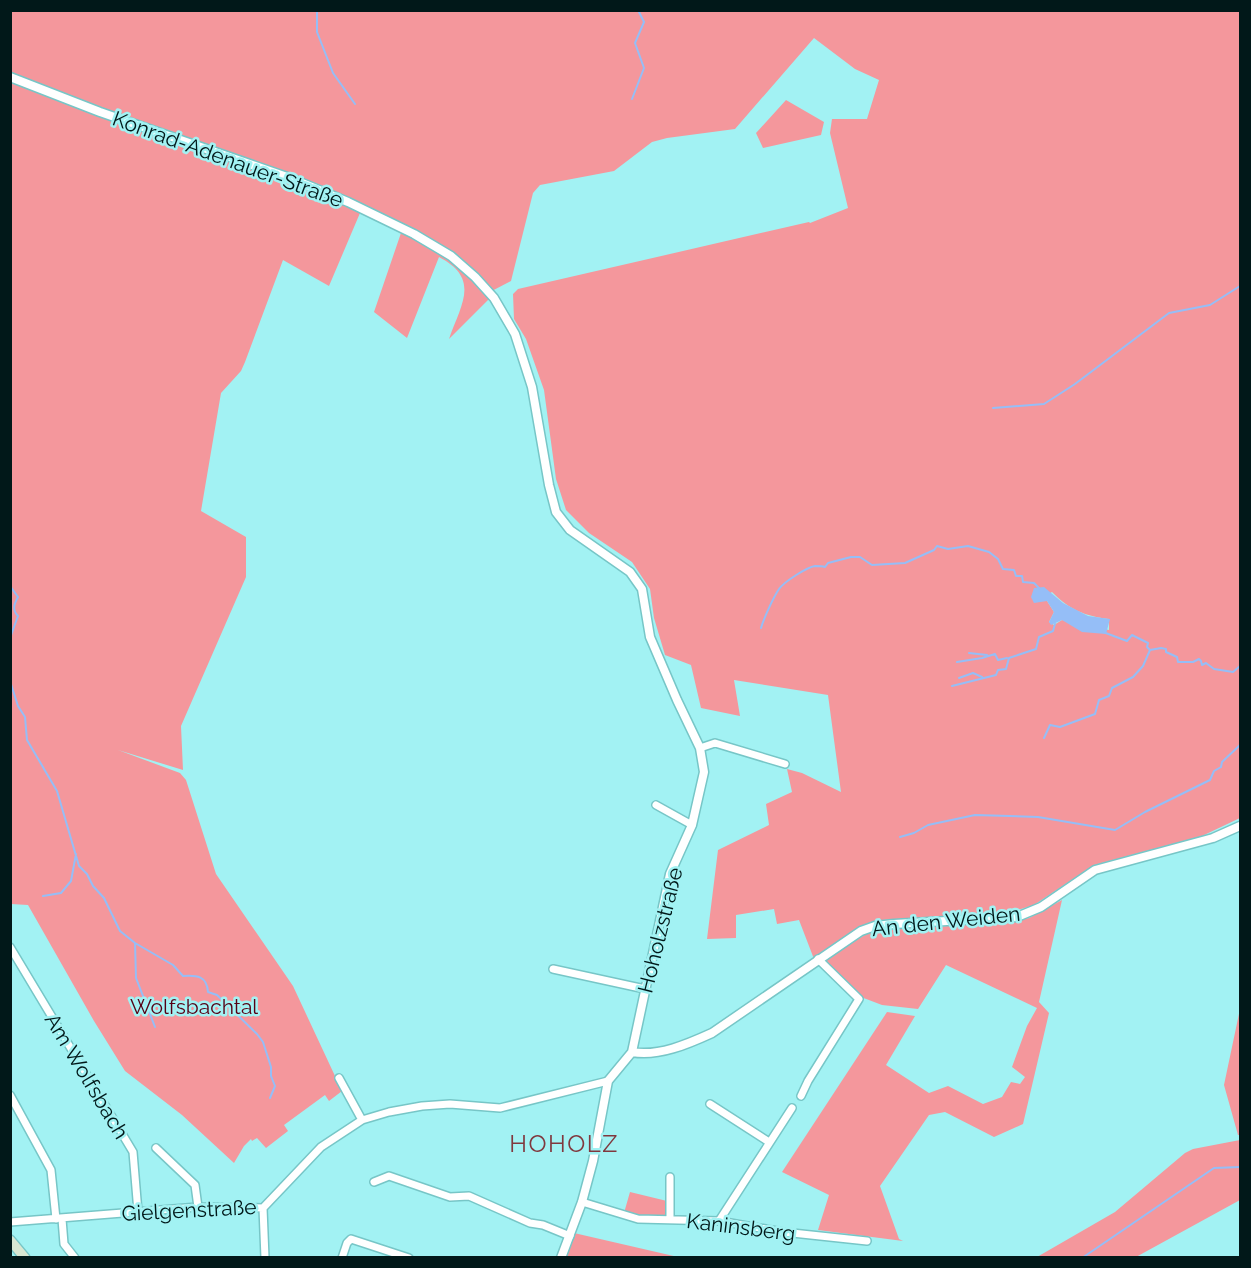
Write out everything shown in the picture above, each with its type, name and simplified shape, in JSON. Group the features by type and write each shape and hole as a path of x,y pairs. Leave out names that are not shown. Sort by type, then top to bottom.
{"main road":[{"path":"11,1240 25,1257"}],"street":[{"name":"Konrad-Adenauer-Straße","path":"10,77 100,112 261,166 348,202 414,234 451,256 494,298 515,334 529,372 556,512 570,530 635,577 642,589 644,603"},
{"name":"Hoholzstraße","path":"561,1257 582,1202 593,1161 608,1081 632,1052 670,874 692,825 704,772 700,748 650,637 644,603"},
{"path":"700,748 715,743 785,764"},
{"path":"656,805 692,825"},
{"name":"An den Weiden","path":"632,1052 645,1054 688,1044 712,1033 861,931 875,926 1017,917 1029,913 1095,870 1205,841 1240,826"},
{"name":"Am Wolfsbach","path":"10,948 133,1152 138,1212"},
{"path":"801,1096 807,1080 859,999 819,958"},
{"path":"553,969 645,989"},
{"path":"339,1078 362,1120"},
{"name":"Gielgenstraße","path":"10,1222 198,1208 263,1208 321,1147 362,1120 422,1106 450,1104 500,1108 608,1081"},
{"path":"10,1095 51,1170 64,1244 75,1257"},
{"path":"710,1104 769,1142"},
{"path":"718,1221 792,1108"},
{"path":"156,1148 195,1185 198,1208"},
{"path":"374,1182 389,1176 450,1197 469,1196 530,1223 543,1225 570,1236"},
{"path":"670,1177 670,1220"},
{"name":"Kaninsberg","path":"582,1202 638,1219 718,1221 783,1233 867,1241"},
{"path":"263,1208 265,1257"},
{"path":"10,1228 19,1221"},
{"path":"342,1257 351,1239 409,1257"}],"green space":[{"name":"Wolfsbachtal","path":"11,11 1240,11 1240,818 1202,836 1094,865 1034,905 1011,912 882,920 859,928 814,959 799,920 777,924 774,909 736,915 736,938 707,939 718,850 769,825 766,804 792,792 787,769 802,773 841,792 828,695 734,680 740,716 701,708 691,665 665,655 654,618 650,589 632,562 589,533 566,510 556,479 544,390 526,339 514,319 513,294 518,289 810,223 848,208 830,133 832,119 867,119 879,80 855,69 814,38 735,129 652,142 614,171 540,185 533,193 511,281 486,294 489,299 449,339 464,293 464,283 460,274 452,265 439,257 407,338 374,312 401,233 360,213 329,286 283,260 241,371 221,393 201,511 246,537 246,577 181,726 183,770 118,750 180,773 186,780 216,874 293,986 342,1091 329,1101 325,1095 284,1125 288,1131 266,1148 257,1138 252,1141 251,1139 234,1163 182,1115 125,1071 28,905 11,904","holes":["1052,592 1078,611 1109,619 1109,630 1062,620 1054,625 1049,622 1054,612 1047,601 1038,601"]},
{"path":"786,100 824,122 821,135 763,148 756,133"},
{"path":"1062,900 1039,1002 1049,1013 1023,1124 994,1137 945,1112 929,1115 880,1186 899,1239 903,1241 818,1230 829,1195 782,1172 887,1012 915,1016 886,1065 929,1093 948,1086 983,1104 1002,1097 1011,1082 1020,1084 1025,1077 1012,1067 1027,1026 1037,1008 946,965 918,1009 882,1005 861,997 827,964 826,959 871,931 1011,922 1029,918"},
{"path":"1240,1009 1240,1135 1238,1135 1224,1085"},
{"path":"1240,1140 1240,1200 1136,1257 1037,1257 1115,1212 1185,1153 1193,1149"},
{"path":"630,1192 667,1201 667,1216 649,1217 624,1213"},
{"path":"574,1233 678,1257 563,1258"}],"water":[{"path":"1044,587 1063,603 1088,616 1110,619 1106,634 1082,632 1062,620 1051,625 1049,622 1054,612 1047,601 1034,603 1031,597 1034,588"}],"waterway":[{"path":"317,10 317,32 333,73 355,104"},
{"path":"632,99 644,68 635,43 644,22 638,10"},
{"path":"993,408 1044,404 1075,384 1169,313 1210,305 1240,286"},
{"path":"761,628 774,597 786,583 811,567 825,567 828,563 851,557 860,557 872,565 905,563 934,550 937,546 948,549 968,546 989,552 998,559 1003,569 1014,570 1016,576 1022,576 1023,582 1034,583 1040,589"},
{"path":"10,586 18,597 14,607 18,616 10,638"},
{"path":"952,686 996,675 998,670 1006,669 1009,658 1036,649 1039,637 1053,631 1055,624"},
{"path":"1103,632 1127,641 1132,635 1148,643 1147,647 1150,650 1166,649 1166,652 1177,657 1178,662 1193,662 1199,659 1202,665 1206,663 1214,669 1233,672 1240,666"},
{"path":"1044,738 1050,725 1060,727 1095,714 1099,700 1109,696 1112,688 1133,677 1143,666 1150,650"},
{"path":"969,653 987,655"},
{"path":"957,662 995,654 998,660 1007,658"},
{"path":"959,678 973,673 982,677"},
{"path":"10,681 18,706 25,717 27,740 57,791 79,866 104,898 120,931 135,943 173,965 183,976 197,976 203,980 208,992 217,995 257,1034 263,1042 275,1086 270,1098"},
{"path":"900,837 914,833 928,825 975,815 1038,817 1115,830 1145,812 1210,780 1214,771 1221,767 1222,762 1240,745"},
{"path":"43,896 61,893 71,881 76,854"},
{"path":"135,943 136,978 155,1027"},
{"path":"1082,1258 1214,1168 1240,1167"}],"district":[{"name":"HOHOLZ","path":"564,1143"}]}
